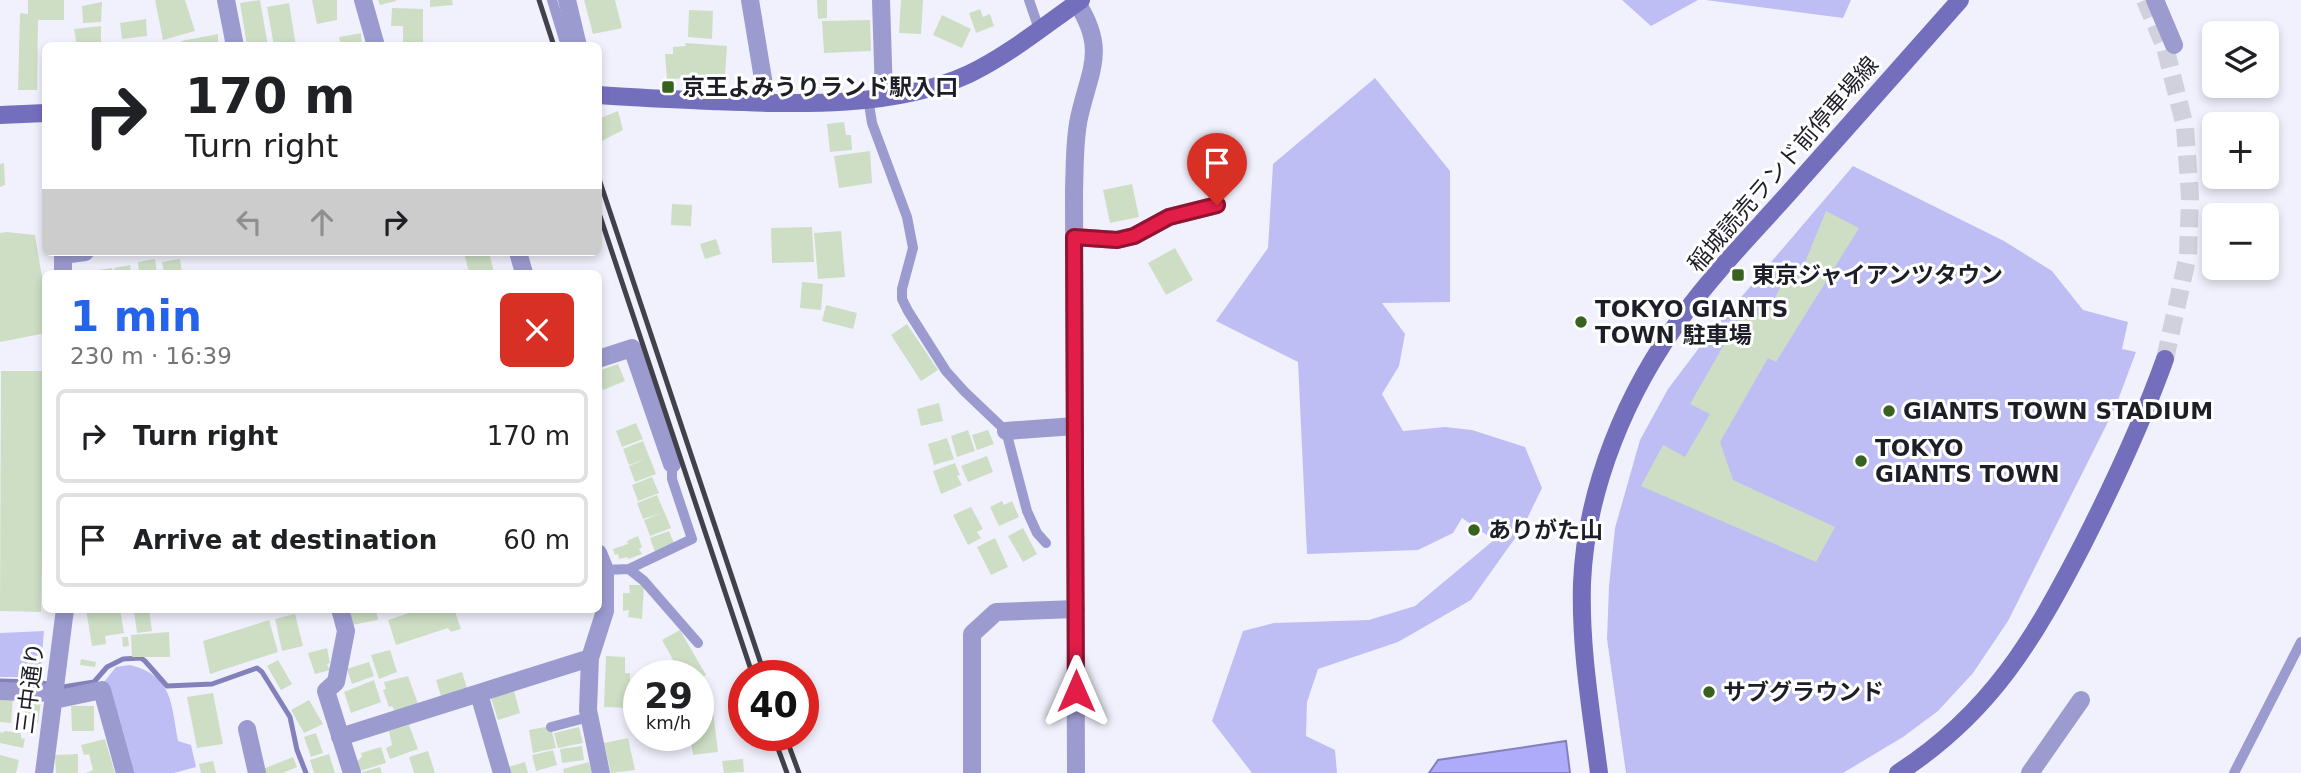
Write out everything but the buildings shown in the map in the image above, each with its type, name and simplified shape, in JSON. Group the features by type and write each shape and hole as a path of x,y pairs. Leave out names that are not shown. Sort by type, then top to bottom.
{"main road":[{"name":"稲城読売ランド前停車場線","path":"1600,773 1582,635 1582,582 1589,530 1600,481 1618,430 1640,384 1683,314 1960,0"},
{"path":"602,94 767,103 876,97 928,88 967,75 1002,55 1079,1"},
{"path":"0,115 42,113"},
{"path":"1898,773 1948,737 1972,715 2026,647 2055,598 2121,470 2165,359"}],"street":[{"path":"226,0 234,42"},
{"path":"363,0 375,42"},
{"path":"567,0 577,42"},
{"path":"750,0 767,103"},
{"path":"876,97 881,0"},
{"path":"2155,0 2174,45"},
{"path":"1076,773 1076,137 1095,46 1079,1"},
{"path":"1074,237 1117,240 1134,236 1169,217 1217,205"},
{"path":"602,358 632,348 672,464"},
{"path":"1006,430 1075,426"},
{"path":"601,773 589,718 590,658 605,611 602,561"},
{"path":"972,773 972,634 996,612 1076,609"},
{"name":"三中通り","path":"44,773 64,613"},
{"path":"341,613 346,631 336,682 326,691 352,773"},
{"path":"340,737 590,658"},
{"path":"0,691 102,690 125,773"},
{"path":"479,694 497,772"},
{"path":"2030,773 2081,700"},
{"path":"247,729 257,773"}],"lane":[{"path":"552,0 565,42"},
{"path":"1028,0 1040,29"},
{"path":"876,97 872,122 907,217 913,247 902,299 946,371 1006,430 1027,511 1045,543"},
{"path":"629,569 692,539 672,479 672,464"},
{"path":"602,561 629,569 644,581 698,643"},
{"path":"2234,773 2301,642"},
{"path":"551,726 589,718"}],"shaded area":[{"path":"1622,0 1698,0 1651,26"},
{"path":"1706,0 1851,0 1843,18"},
{"path":"1375,78 1450,171 1450,302 1382,303 1405,334 1399,366 1382,394 1403,431 1445,427 1472,430 1525,447 1542,488 1523,527 1471,600 1398,642 1318,669 1307,702 1306,736 1335,750 1337,773 1252,773 1212,721 1243,631 1274,623 1369,620 1415,606 1494,540 1462,518 1453,533 1418,550 1307,554 1298,362 1216,321 1268,248 1273,164"},
{"name":"TOKYO GIANTS TOWN","path":"1853,166 2004,241 2052,271 2083,310 2128,322 2122,349 2136,352 2115,408 2008,621 1973,673 1938,711 1903,737 1843,773 1626,773 1607,639 1609,586 1615,528 1640,440 1668,389 1708,336"},
{"path":"44,631 40,677 0,677 0,633"},
{"path":"130,665 155,676 168,693 178,741 191,745 196,767 174,773 133,773 109,685 104,682 116,667"},
{"path":"1566,741 1570,773 1429,773 1438,760"}],"waterway":[{"path":"0,681 36,682 63,687 94,682 107,667 123,659 141,658 167,686 212,684 257,668 290,717 297,750 306,773"}],"tunnel":[{"path":"2145,0 2165,47 2185,127 2190,197 2188,255 2165,359"}],"railway":[{"path":"539,0 553,42"},
{"path":"602,188 760,660"},
{"path":"602,222 748,660"},
{"path":"779,751 787,773"},
{"path":"791,751 799,773"}],"place":[{"name":"京王よみうりランド駅入口","path":"668,87"},
{"name":"東京ジャイアンツタウン","path":"1738,275"},
{"name":"TOKYO GIANTS TOWN 駐車場","path":"1581,322"},
{"name":"GIANTS TOWN STADIUM","path":"1889,411"},
{"name":"TOKYO GIANTS TOWN","path":"1861,461"},
{"name":"ありがた山","path":"1474,530"},
{"name":"サブグラウンド","path":"1709,692"}],"route":[{"path":"1076,691 1074,237 1117,240 1153,228 1169,217 1217,205"}]}
